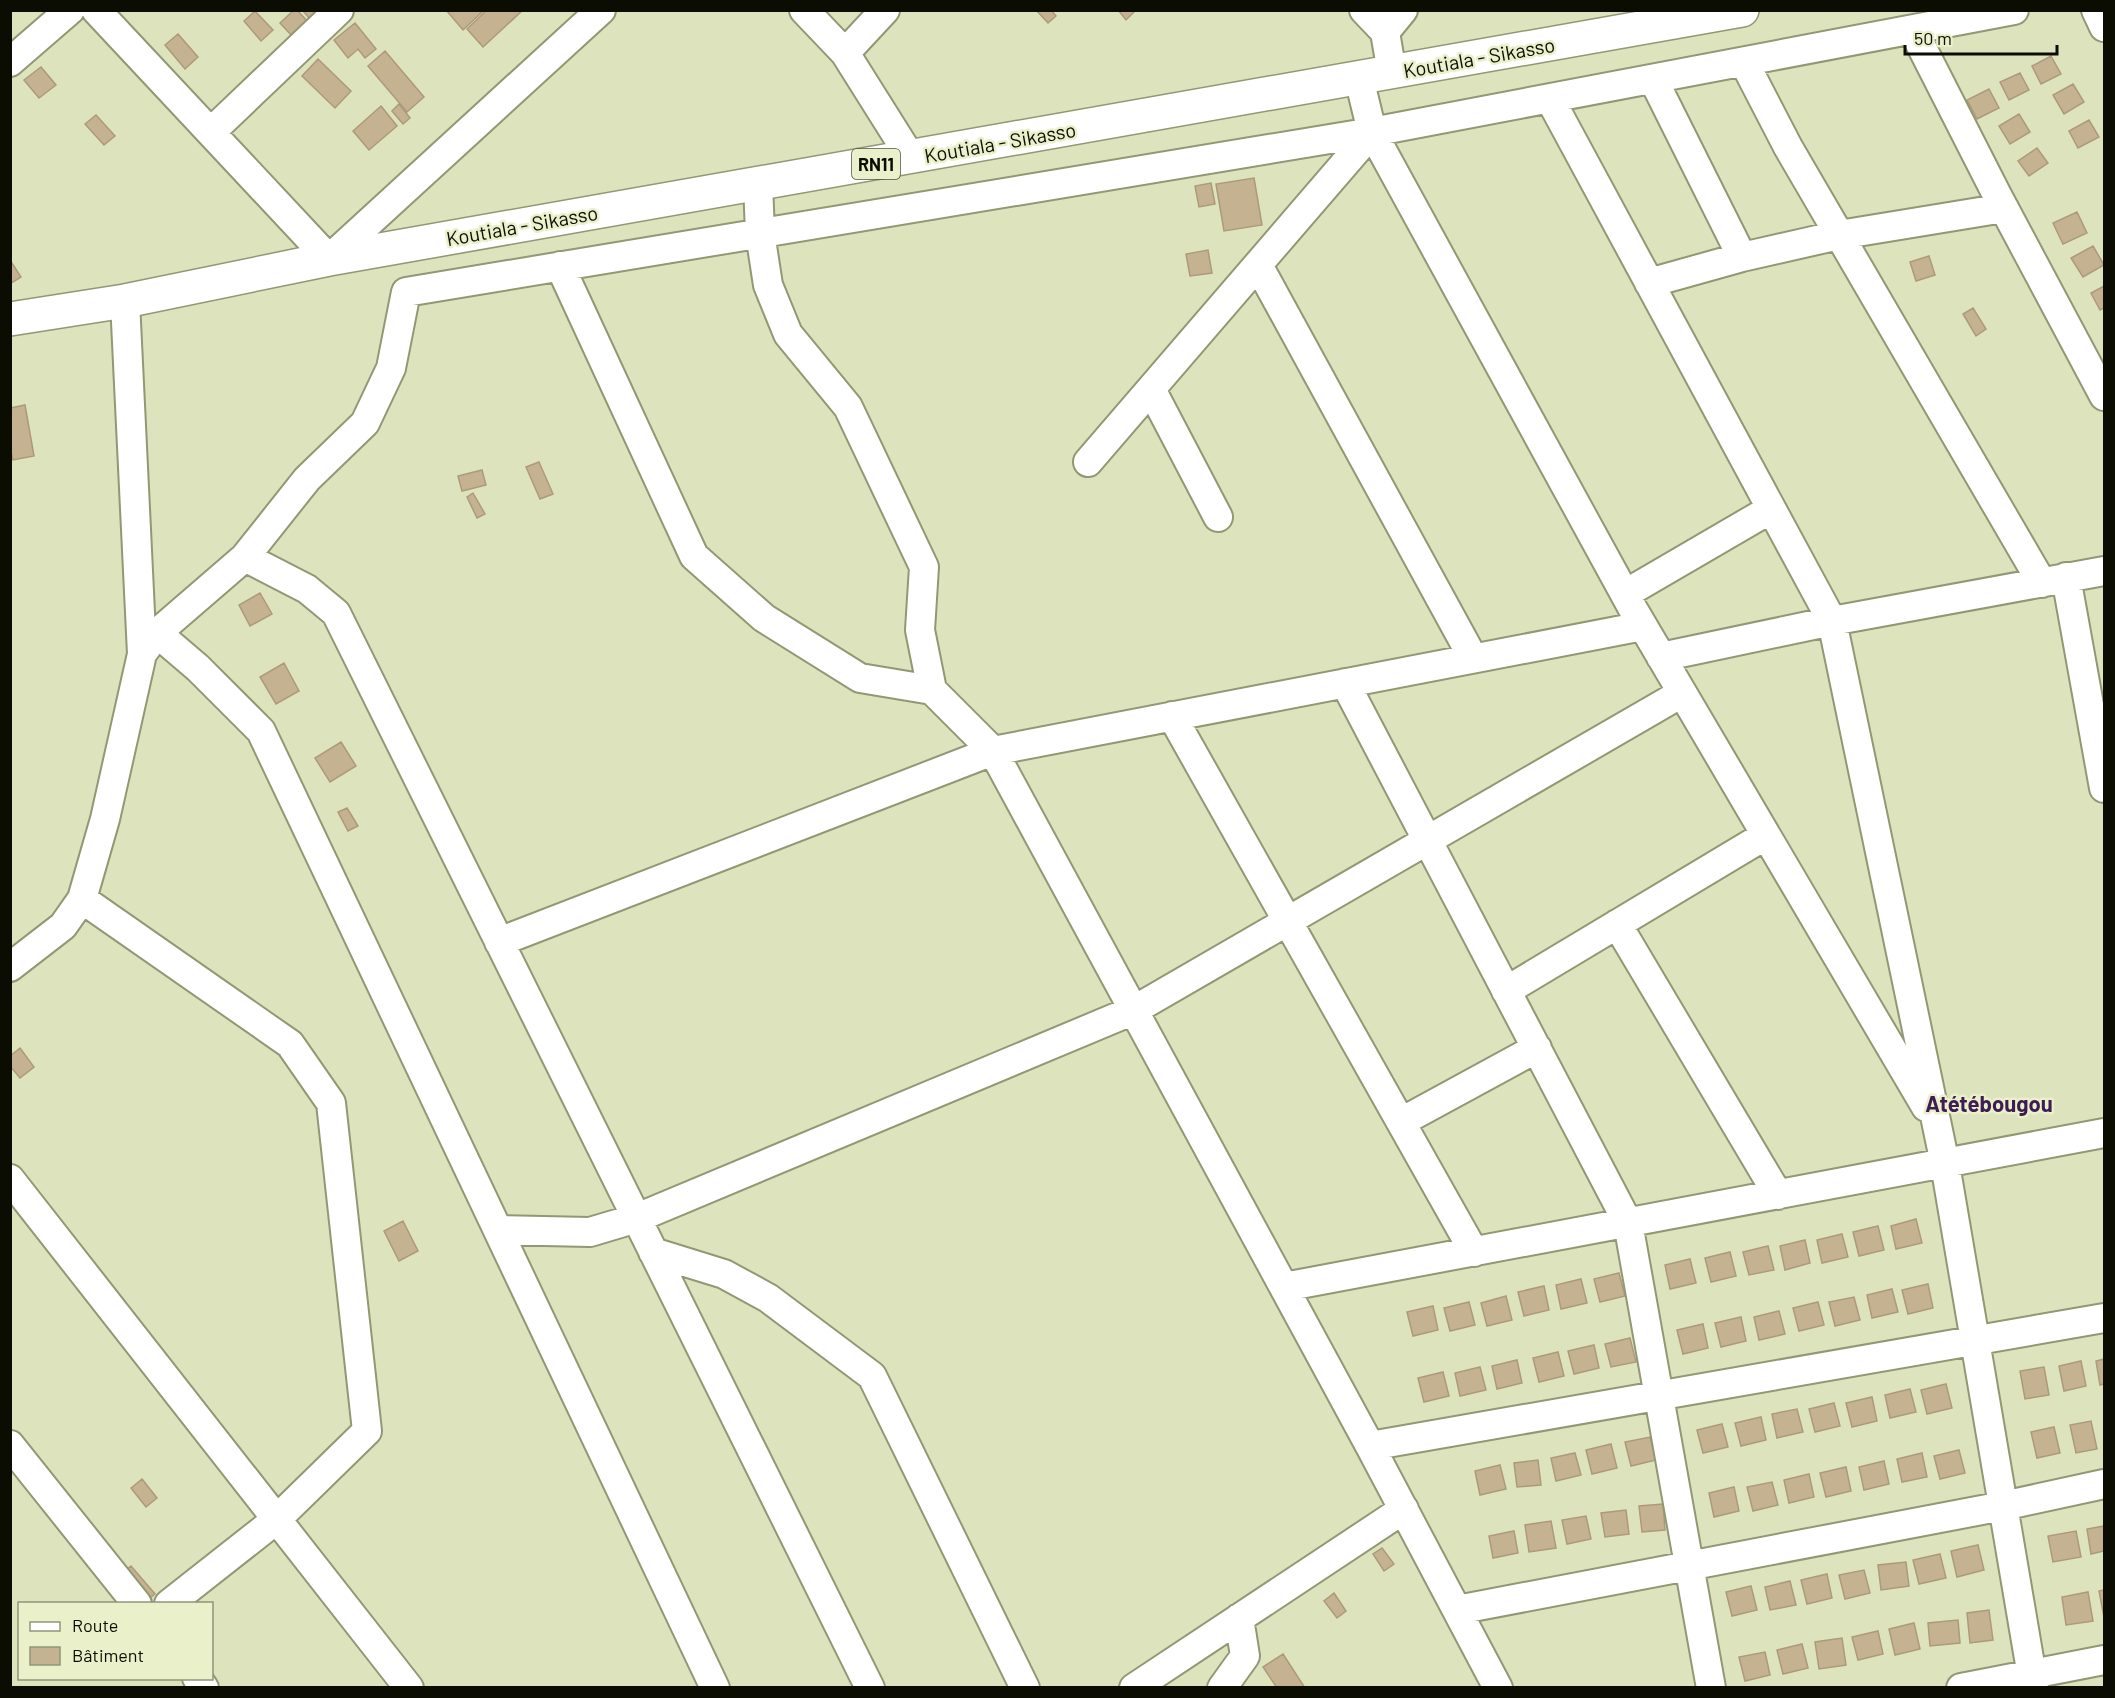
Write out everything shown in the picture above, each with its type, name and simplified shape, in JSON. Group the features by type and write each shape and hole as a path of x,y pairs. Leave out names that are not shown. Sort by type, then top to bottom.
{"main road":[{"name":"Koutiala - Sikasso","path":"10,319 125,301 329,259 1743,10"}],"street":[{"path":"10,62 70,10"},
{"path":"96,10 329,259 601,10"},
{"path":"211,132 339,10"},
{"path":"804,10 845,53 911,158"},
{"path":"845,53 885,10"},
{"path":"1364,10 1394,21 1392,72"},
{"path":"149,643 245,557 307,479 365,423 391,368 406,292 1372,132 2014,10"},
{"path":"2096,10 2104,27"},
{"path":"1913,30 2104,396"},
{"path":"1744,62 1788,147 1839,235 2054,580 2104,788"},
{"path":"1359,78 1372,132 1625,594 1937,1127"},
{"path":"1653,79 1742,257"},
{"path":"1550,99 1832,621 1945,1164 2032,1681"},
{"path":"1088,462 1372,132"},
{"path":"758,183 760,233 768,285 788,334 848,406 924,567 920,630 932,690 993,750 1404,1509 1457,1610 1492,1685"},
{"path":"1649,283 1742,257 1839,235 2004,208"},
{"path":"1258,265 1473,658"},
{"path":"560,266 694,556 764,618 860,678 932,690"},
{"path":"10,967 63,926 82,899 105,819 149,643 125,301"},
{"path":"1151,388 1218,517"},
{"path":"1625,594 1771,509"},
{"path":"245,557 307,589 336,613 870,1688"},
{"path":"1661,657 1832,621 2104,571"},
{"path":"499,942 993,750 1643,626"},
{"path":"149,643 198,668 261,731 715,1688"},
{"path":"1345,683 1628,1223 1711,1688"},
{"path":"498,1230 590,1232 637,1218 1134,1010 1682,693"},
{"path":"1172,716 1474,1252"},
{"path":"1506,991 1766,835"},
{"path":"82,899 290,1044 331,1103 367,1431 277,1519 172,1602"},
{"path":"1617,924 1778,1195"},
{"path":"1401,1122 1537,1048"},
{"path":"1284,1287 2104,1133"},
{"path":"10,1179 409,1688"},
{"path":"653,1252 724,1274 768,1298 872,1376 1025,1688"},
{"path":"1370,1446 2104,1318"},
{"path":"10,1445 135,1602"},
{"path":"1457,1610 2003,1506 2104,1484"},
{"path":"1134,1688 1404,1509"},
{"path":"1222,1688 1245,1656 1239,1617"},
{"path":"1961,1688 2032,1681 2104,1660"}],"building":[{"path":"294,10 297,10 309,23 293,37 280,23"},
{"path":"302,10 322,10 311,20"},
{"path":"446,10 481,10 482,12 463,30"},
{"path":"487,10 523,10 483,47 467,29"},
{"path":"1036,10 1051,10 1056,16 1048,23"},
{"path":"1118,10 1136,10 1126,20"},
{"path":"255,11 273,30 261,41 244,21"},
{"path":"355,23 376,49 365,58 358,49 348,58 334,40"},
{"path":"178,34 198,57 185,69 165,45"},
{"path":"385,51 424,97 407,112 368,66"},
{"path":"2051,56 2061,74 2041,84 2032,66"},
{"path":"318,59 351,91 335,108 302,76"},
{"path":"41,67 56,85 39,98 24,80"},
{"path":"2020,73 2029,90 2009,100 2000,82"},
{"path":"2073,84 2084,102 2064,114 2053,95"},
{"path":"1989,89 1999,108 1977,119 1967,100"},
{"path":"399,104 410,118 403,124 392,111"},
{"path":"381,106 397,126 369,150 353,131"},
{"path":"2019,114 2030,132 2010,144 1999,126"},
{"path":"96,115 115,136 104,145 85,124"},
{"path":"2089,120 2099,137 2078,148 2069,131"},
{"path":"2037,148 2048,163 2029,176 2018,161"},
{"path":"1254,178 1262,225 1224,231 1216,184"},
{"path":"1211,183 1215,204 1199,207 1195,186"},
{"path":"2077,212 2087,233 2063,244 2053,223"},
{"path":"2093,246 2104,265 2083,277 2071,258"},
{"path":"1208,250 1212,273 1190,276 1186,254"},
{"path":"1929,256 1935,275 1916,281 1910,262"},
{"path":"10,260 21,277 10,284"},
{"path":"2104,286 2104,308 2100,310 2091,293"},
{"path":"1973,308 1986,329 1976,336 1963,314"},
{"path":"25,405 34,456 13,460 10,448 10,408"},
{"path":"539,462 553,494 540,499 526,467"},
{"path":"482,470 486,485 462,491 458,476"},
{"path":"473,493 485,514 477,518 467,497"},
{"path":"260,593 272,614 250,626 239,605"},
{"path":"284,663 299,691 276,704 260,677"},
{"path":"341,742 356,766 330,782 315,758"},
{"path":"347,808 358,826 348,831 338,812"},
{"path":"20,1048 34,1067 20,1078 10,1066 10,1056"},
{"path":"1916,1219 1922,1243 1896,1249 1891,1226"},
{"path":"403,1221 418,1251 399,1261 384,1231"},
{"path":"1878,1226 1884,1250 1859,1256 1853,1232"},
{"path":"1842,1234 1848,1257 1822,1263 1817,1240"},
{"path":"1805,1240 1810,1263 1785,1270 1780,1246"},
{"path":"1768,1246 1774,1270 1749,1275 1743,1252"},
{"path":"1730,1252 1736,1276 1711,1282 1705,1258"},
{"path":"1690,1259 1696,1283 1670,1289 1665,1265"},
{"path":"1619,1273 1625,1296 1600,1302 1594,1279"},
{"path":"1581,1279 1587,1303 1561,1309 1556,1285"},
{"path":"1928,1284 1933,1308 1908,1314 1902,1290"},
{"path":"1544,1286 1549,1310 1524,1316 1518,1292"},
{"path":"1892,1289 1898,1312 1872,1318 1867,1295"},
{"path":"1506,1296 1512,1320 1487,1326 1481,1303"},
{"path":"1854,1297 1860,1320 1835,1326 1829,1302"},
{"path":"1469,1302 1475,1325 1450,1331 1444,1308"},
{"path":"1818,1302 1824,1325 1799,1331 1793,1308"},
{"path":"1433,1306 1438,1330 1413,1336 1407,1312"},
{"path":"1779,1311 1785,1334 1759,1340 1754,1317"},
{"path":"1741,1317 1746,1341 1721,1347 1715,1323"},
{"path":"1703,1324 1708,1348 1683,1354 1677,1330"},
{"path":"1630,1338 1636,1362 1611,1367 1605,1344"},
{"path":"1594,1345 1599,1368 1574,1374 1568,1351"},
{"path":"1558,1352 1564,1376 1539,1382 1533,1358"},
{"path":"2104,1359 2104,1384 2100,1385 2096,1361"},
{"path":"1517,1360 1522,1383 1497,1389 1492,1366"},
{"path":"2081,1361 2086,1386 2064,1391 2059,1366"},
{"path":"1480,1367 1486,1390 1460,1396 1455,1373"},
{"path":"2044,1367 2049,1395 2025,1399 2020,1371"},
{"path":"1443,1372 1449,1396 1424,1402 1418,1378"},
{"path":"1946,1384 1952,1408 1927,1414 1921,1390"},
{"path":"1910,1389 1916,1412 1890,1418 1885,1395"},
{"path":"1872,1397 1877,1421 1852,1427 1846,1403"},
{"path":"1834,1403 1840,1426 1815,1432 1809,1409"},
{"path":"1797,1409 1803,1432 1777,1438 1772,1414"},
{"path":"1761,1417 1766,1440 1741,1446 1735,1423"},
{"path":"2091,1421 2097,1449 2076,1453 2070,1425"},
{"path":"1722,1424 1728,1447 1703,1453 1697,1430"},
{"path":"2054,1427 2060,1453 2037,1458 2031,1432"},
{"path":"1650,1437 1656,1460 1631,1466 1625,1442"},
{"path":"1611,1444 1617,1468 1592,1474 1586,1450"},
{"path":"1959,1450 1965,1473 1940,1479 1934,1456"},
{"path":"1575,1453 1581,1475 1556,1481 1551,1458"},
{"path":"1922,1453 1927,1477 1902,1482 1897,1459"},
{"path":"1538,1460 1541,1485 1517,1487 1514,1463"},
{"path":"1884,1461 1889,1484 1864,1490 1859,1467"},
{"path":"1500,1465 1506,1489 1480,1495 1475,1471"},
{"path":"1846,1467 1851,1491 1826,1497 1820,1473"},
{"path":"1809,1474 1814,1497 1789,1503 1784,1480"},
{"path":"142,1479 157,1498 146,1507 131,1488"},
{"path":"1772,1482 1778,1505 1753,1511 1747,1487"},
{"path":"1734,1487 1739,1511 1714,1517 1709,1493"},
{"path":"1663,1504 1665,1530 1642,1532 1639,1506"},
{"path":"1626,1510 1629,1534 1605,1537 1601,1513"},
{"path":"1586,1516 1591,1539 1567,1544 1562,1520"},
{"path":"1551,1521 1556,1548 1529,1552 1525,1525"},
{"path":"2104,1526 2104,1551 2091,1554 2087,1529"},
{"path":"1514,1531 1518,1553 1493,1558 1489,1536"},
{"path":"2076,1531 2081,1557 2053,1562 2048,1536"},
{"path":"1978,1545 1984,1570 1957,1577 1951,1551"},
{"path":"1382,1548 1394,1564 1384,1571 1373,1554"},
{"path":"1940,1554 1946,1578 1919,1584 1913,1560"},
{"path":"1906,1562 1909,1586 1881,1590 1878,1565"},
{"path":"131,1566 155,1594 143,1602 120,1575"},
{"path":"1864,1570 1870,1593 1845,1599 1839,1575"},
{"path":"1827,1574 1832,1598 1807,1604 1801,1580"},
{"path":"1790,1581 1796,1605 1770,1610 1765,1587"},
{"path":"1751,1586 1757,1610 1732,1616 1726,1592"},
{"path":"2104,1590 2104,1617 2099,1591"},
{"path":"2088,1592 2093,1621 2066,1625 2062,1597"},
{"path":"1334,1593 1346,1611 1337,1618 1324,1601"},
{"path":"1989,1610 1993,1640 1970,1643 1967,1613"},
{"path":"1958,1620 1960,1643 1930,1646 1928,1623"},
{"path":"1914,1623 1920,1649 1895,1655 1889,1629"},
{"path":"1878,1631 1883,1654 1858,1660 1852,1637"},
{"path":"1842,1638 1846,1665 1819,1669 1815,1642"},
{"path":"1802,1644 1808,1668 1783,1674 1777,1650"},
{"path":"1765,1652 1770,1675 1745,1681 1739,1657"},
{"path":"1283,1654 1305,1688 1277,1688 1263,1667"}],"district":[{"name":"Atétébougou","path":"1989,1103"}]}
